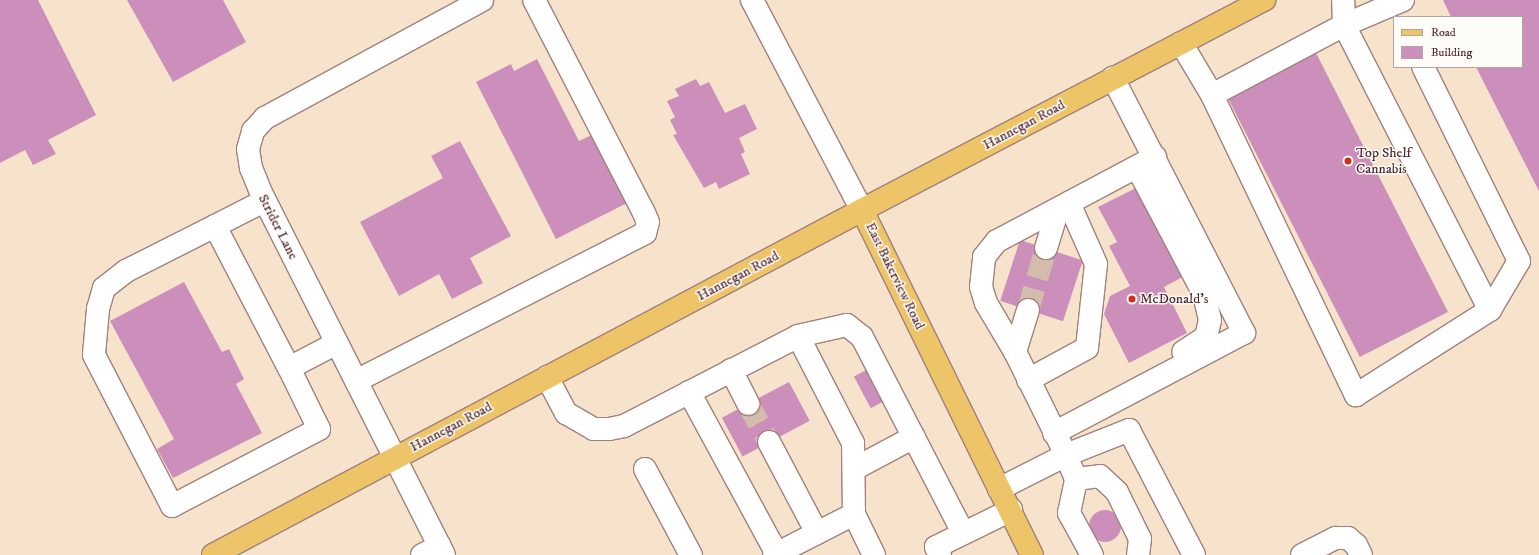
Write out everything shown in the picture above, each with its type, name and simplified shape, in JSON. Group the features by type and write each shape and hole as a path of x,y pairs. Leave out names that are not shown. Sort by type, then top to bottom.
{"main road":[{"name":"Hannegan Road","path":"213,555 862,210 1264,0"},
{"name":"East Bakerview Road","path":"862,210 1032,555"}],"street":[{"name":"Strider Lane","path":"435,552 395,457 264,201 251,168 248,149 253,131 265,118 482,0"},
{"path":"356,381 645,233 648,222 643,211 534,0"},
{"name":"East Bakerview Road","path":"752,0 862,210"},
{"path":"1343,0 1344,25 1490,310"},
{"path":"1212,95 1344,25 1398,7"},
{"path":"1181,43 1212,95 1356,395 1490,310 1519,261 1423,68"},
{"path":"1113,78 1146,162 1204,294 1210,320 1206,337 1186,350 1140,371 1123,396"},
{"path":"1092,555 1069,513 1076,480 1066,455 1015,352 986,303 981,287 984,257 997,242 1146,162"},
{"path":"1054,433 1244,333 1146,162"},
{"path":"215,226 290,368 319,429 172,506 94,355 98,310 104,288 126,271 264,201"},
{"path":"1046,248 1063,207"},
{"path":"1028,380 1087,348 1096,264 1063,207"},
{"path":"1015,352 1028,310"},
{"path":"547,377 566,414 594,429 624,426 798,336 847,325 862,337 963,533"},
{"path":"798,336 853,443 854,514 874,555"},
{"path":"290,368 337,343"},
{"path":"731,370 748,404"},
{"path":"689,392 775,554 854,514"},
{"path":"1000,489 1066,455 1129,430 1194,555"},
{"path":"854,469 914,437"},
{"path":"769,442 817,533"},
{"path":"645,469 691,555"},
{"path":"1076,480 1100,476 1117,492 1140,539 1138,555"},
{"path":"940,555 936,548 1011,510"},
{"path":"1302,555 1336,538 1348,538 1356,545 1361,555"}],"building":[{"path":"0,0 38,0 96,115 48,140 56,154 33,165 25,150 0,163"},
{"path":"127,0 223,0 246,42 173,82"},
{"path":"1443,0 1539,0 1539,191 1477,68 1523,68 1523,16 1451,16"},
{"path":"1315,51 1448,312 1360,357 1227,96"},
{"path":"537,59 579,141 596,133 631,201 556,239 476,82 511,64 514,71"},
{"path":"696,79 700,86 709,82 725,113 745,104 757,129 739,138 745,152 741,154 750,174 719,189 716,182 704,188 673,135 677,134 670,120 675,117 667,101 679,96 675,89"},
{"path":"460,141 511,236 470,258 483,283 452,299 439,274 399,296 360,222 443,178 431,156"},
{"path":"1142,185 1188,274 1164,287 1187,333 1129,363 1104,314 1110,296 1130,286 1109,246 1117,242 1098,207"},
{"path":"1020,240 1083,260 1063,321 1000,301"},
{"path":"184,282 222,352 229,349 244,379 236,384 262,433 173,478 157,449 174,439 110,321"},
{"path":"868,369 885,401 871,408 854,377"},
{"path":"789,382 810,421 743,457 722,418"},
{"path":"1105,510 1116,515 1121,526 1116,537 1105,542 1094,537 1089,526 1094,515"}],"tunnel":[{"path":"1028,310 1046,248"},
{"path":"748,404 769,442"}],"place":[{"name":"Top Shelf Cannabis","path":"1348,161"},
{"name":"McDonald's","path":"1132,299"}]}
